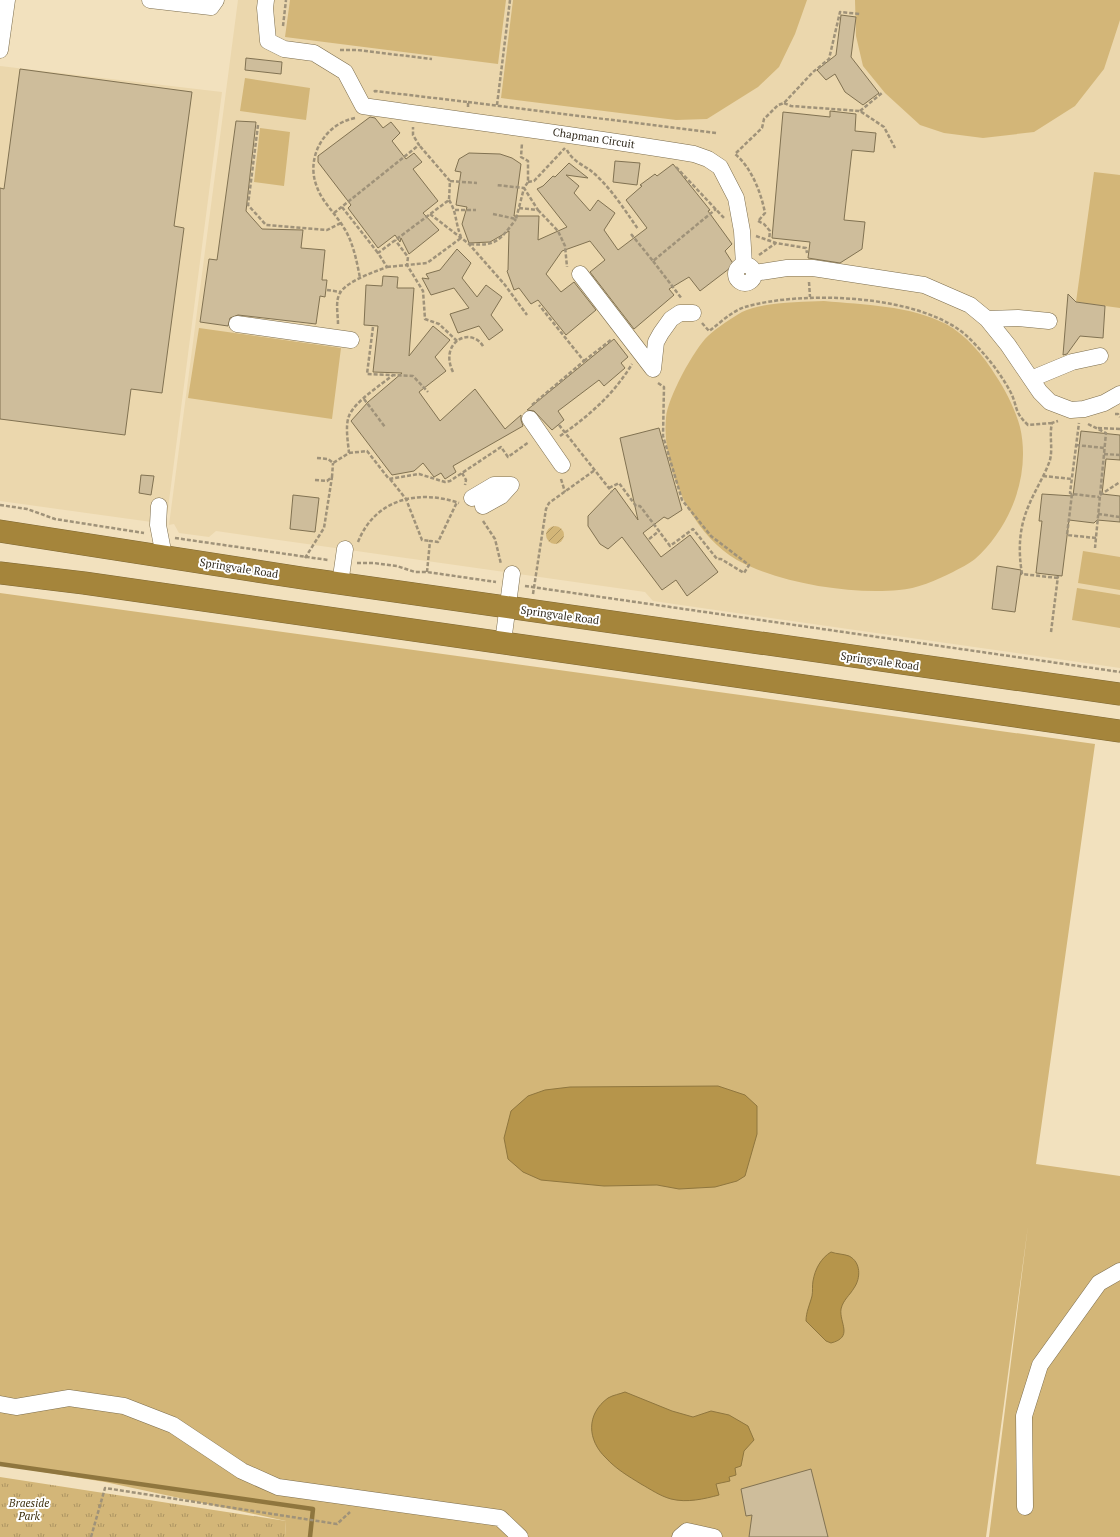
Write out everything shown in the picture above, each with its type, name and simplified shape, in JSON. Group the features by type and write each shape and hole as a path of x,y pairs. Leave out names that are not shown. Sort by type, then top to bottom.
{"highway":[{"name":"Springvale Road","path":"0,531 162,546 302,578 340,584 1120,694"},
{"path":"0,574 84,583 1120,730"}],"street":[{"path":"0,50 7,0"},
{"path":"150,0 211,7 216,0"},
{"path":"266,0 265,8 268,41 284,49 314,53 345,72 360,112"},
{"name":"Chapman Circuit","path":"360,112 469,122 569,142 694,154 708,159 720,167 736,198 749,269 813,268 924,285 970,305 987,319"},
{"path":"574,274 640,352 654,375"},
{"path":"654,375 656,342 661,333 671,319 680,313 693,313"},
{"path":"987,319 1018,318 1049,321"},
{"path":"987,319 1008,345 1031,380 1050,402 1071,410 1104,403 1120,394"},
{"path":"237,324 344,338"},
{"path":"1031,380 1072,362 1100,356"},
{"path":"530,413 562,465"},
{"path":"471,506 494,485 512,484"},
{"path":"159,506 158,525 162,546"},
{"path":"340,584 350,556"},
{"path":"503,642 508,608 508,575"},
{"path":"1025,1507 1024,1416 1040,1365 1099,1283 1120,1271"},
{"path":"0,1404 16,1407 69,1398 124,1406 173,1425 242,1471 278,1487 500,1518 520,1537"},
{"path":"680,1537 688,1531 714,1537"}],"path":[{"path":"283,27 286,0"},
{"path":"497,105 510,0"},
{"path":"756,224 765,213 758,189 749,171 735,154 762,128 764,119 784,102 813,72 830,59 840,12 860,14"},
{"path":"332,48 432,59"},
{"path":"340,50 345,54"},
{"path":"369,90 372,96 375,91 580,115 716,133"},
{"path":"860,111 882,94"},
{"path":"468,102 469,122"},
{"path":"784,102 792,106 860,111 884,127 895,148"},
{"path":"360,112 328,132 316,151 313,161 316,187 341,223 349,241 360,278"},
{"path":"528,182 534,181 569,142 580,115"},
{"path":"258,124 248,205 266,225 327,230 341,223"},
{"path":"419,125 412,124 413,135 419,145 450,180 477,182"},
{"path":"469,244 490,245 502,238 516,219 524,188 528,182 528,161 521,157 522,139"},
{"path":"569,142 569,155 592,172 615,198 638,229"},
{"path":"334,212 419,145"},
{"path":"674,164 725,219"},
{"path":"450,180 449,200 456,210 456,224 461,238"},
{"path":"496,185 524,188"},
{"path":"524,188 538,210 558,231 565,246 566,261 574,274"},
{"path":"378,253 449,200"},
{"path":"342,207 387,267"},
{"path":"519,208 538,210"},
{"path":"653,262 716,209"},
{"path":"456,210 476,210"},
{"path":"430,214 469,244 505,285 527,315"},
{"path":"493,214 516,219"},
{"path":"759,220 770,231 768,240"},
{"path":"632,234 693,313 709,331 743,308 784,299 810,297 914,308 948,322 968,337 992,362 1011,392 1019,416 1028,425 1052,423 1061,420"},
{"path":"752,235 776,243 806,248"},
{"path":"344,338 338,301 341,292 360,278 387,267 427,263 461,238"},
{"path":"394,240 408,257 407,265 423,292 425,319 439,324 457,341"},
{"path":"759,255 776,243"},
{"path":"808,276 810,297"},
{"path":"327,290 341,292"},
{"path":"539,305 584,362"},
{"path":"373,327 367,374 413,376 428,392"},
{"path":"530,413 584,362 616,335"},
{"path":"453,372 449,363 449,353 451,347 461,337 472,338 483,344 484,348"},
{"path":"389,479 419,474 445,482 450,481 501,447 508,457 544,438 565,433 608,398 625,376 640,352"},
{"path":"349,453 349,416 364,399 393,375"},
{"path":"609,488 619,483 636,506 640,506 670,546 693,529 717,559 721,559 744,573 749,565 711,536 682,500 663,436 664,387 654,375"},
{"path":"364,399 385,427"},
{"path":"1074,420 1106,433 1095,548"},
{"path":"1079,421 1070,493 1072,494 1067,535 1096,538"},
{"path":"1052,423 1049,432 1052,446 1050,460 1024,518 1020,534 1019,556 1022,574 1058,577 1052,632"},
{"path":"559,425 612,492"},
{"path":"1096,428 1120,429"},
{"path":"1076,445 1104,448"},
{"path":"333,463 349,453 367,451 406,499 422,540 438,542 471,506"},
{"path":"1104,454 1120,455"},
{"path":"317,458 328,459 333,463"},
{"path":"302,578 306,557 324,528 333,463"},
{"path":"532,611 544,517 549,502 595,470"},
{"path":"1043,476 1072,478"},
{"path":"315,480 327,481 332,477"},
{"path":"1072,494 1100,496 1120,482"},
{"path":"350,556 362,531 373,516 388,506 406,499 423,497 445,498 471,506 495,540 508,575"},
{"path":"0,505 27,509 55,519 162,546 306,557 350,556 374,563 397,566 415,572 508,575 534,587 1120,672"},
{"path":"1098,514 1120,517"},
{"path":"648,540 659,531"},
{"path":"427,572 430,541"},
{"path":"91,1537 105,1488 337,1524 363,1499"}],"shaded area":[{"path":"238,0 1120,0 1120,668 653,601 645,592 216,531 209,537 179,533 174,524 169,525"},
{"path":"0,66 222,92 166,524 0,501"},
{"path":"718,1086 745,1095 757,1106 757,1134 745,1176 737,1181 715,1187 679,1189 657,1185 604,1186 541,1180 523,1172 508,1159 504,1138 511,1111 528,1096 545,1090 570,1087"},
{"path":"831,1252 847,1255 853,1259 858,1266 859,1275 856,1284 845,1300 841,1309 844,1333 842,1337 831,1343 826,1341 806,1321 807,1311 812,1296 815,1272 821,1261"},
{"path":"625,1392 672,1411 693,1417 711,1411 729,1415 748,1426 754,1440 744,1451 741,1466 735,1468 736,1475 729,1477 730,1481 716,1484 719,1495 689,1501 667,1498 627,1475 606,1458 595,1443 592,1435 593,1419 601,1404 608,1398"}],"green space":[{"path":"290,0 506,0 498,64 285,37"},
{"path":"513,0 807,0 795,34 779,67 758,87 707,119 676,120 501,98"},
{"path":"855,0 1120,0 1120,20 1104,69 1075,106 1034,132 983,138 944,133 920,125 885,93 863,66 856,36"},
{"path":"245,78 310,88 306,120 240,111"},
{"path":"260,128 290,132 284,186 254,182"},
{"path":"1094,172 1120,175 1120,308 1076,302"},
{"path":"824,301 902,309 946,324 961,334 986,361 1010,400 1016,414 1023,445 1023,463 1015,499 1008,516 988,546 975,559 953,572 926,584 899,590 860,591 838,589 794,581 754,568 737,560 721,549 707,534 694,517 683,498 675,478 669,458 666,437 666,418 676,387 702,342 724,323 750,309 771,304"},
{"path":"199,328 341,348 332,419 188,398"},
{"path":"555,526 561,529 564,535 561,541 555,544 549,541 546,535 549,529"},
{"path":"1083,551 1120,557 1120,590 1078,583"},
{"path":"1077,588 1120,595 1120,628 1072,620"},
{"path":"0,593 1095,744 1036,1164 1120,1176 1120,1537 989,1537 1028,1226 986,1537 285,1537 286,1521 105,1482 0,1465"},
{"name":"Braeside Park","path":"0,1477 286,1521 285,1537 0,1537"}],"building":[{"path":"841,15 856,17 851,57 879,93 863,105 845,92 835,74 826,80 817,70 836,55"},
{"path":"246,58 282,62 281,74 245,70"},
{"path":"20,69 192,92 174,226 184,228 162,393 131,389 125,435 0,419 0,188 4,189"},
{"path":"830,111 856,114 855,131 876,133 874,152 852,150 844,220 865,222 862,249 840,263 808,258 810,242 772,238 783,112 830,117"},
{"path":"370,117 375,118 383,128 391,122 400,133 392,141 406,159 414,153 422,162 413,169 438,201 423,213 439,230 409,254 401,238 400,242 395,235 378,248 348,208 351,205 318,162 318,156"},
{"path":"236,121 256,122 246,211 262,229 303,230 301,248 325,250 322,280 327,280 325,297 320,296 316,324 238,315 230,318 228,326 200,322 209,259 217,260"},
{"path":"469,153 500,154 512,158 521,164 514,216 539,216 538,240 567,227 537,189 543,186 553,176 555,177 569,163 588,178 566,175 579,186 574,193 590,211 598,200 615,213 604,230 618,250 647,228 626,200 642,186 640,185 655,174 657,176 673,164 710,210 708,211 732,244 725,251 734,265 700,291 689,277 669,289 674,295 634,329 590,272 605,260 590,241 562,251 546,274 561,292 574,282 596,310 566,335 538,300 531,304 519,288 514,290 507,271 509,231 490,242 469,243 462,224 467,207 456,205 461,172 455,171 459,159"},
{"path":"615,161 640,163 637,185 613,182"},
{"path":"457,249 471,263 462,278 477,297 486,285 502,297 491,315 503,330 489,340 479,326 458,333 450,314 469,308 454,288 431,295 422,278 429,279 426,274 440,270"},
{"path":"383,276 398,277 397,288 414,288 409,356 433,326 450,340 435,357 446,371 419,392 440,421 475,389 505,429 521,415 523,426 453,466 456,472 445,479 441,473 434,477 423,463 414,471 392,475 351,421 368,402 402,373 373,372 378,326 364,325 366,285 382,286"},
{"path":"1068,294 1076,302 1105,306 1103,338 1080,336 1067,354 1063,355"},
{"path":"614,339 628,357 621,363 625,368 604,386 599,380 558,411 564,420 552,430 534,411 527,410"},
{"path":"659,428 682,510 668,519 664,517 643,533 661,557 690,535 718,572 687,596 676,580 662,590 622,537 608,549 600,544 588,526 588,516 615,488 638,520 620,438"},
{"path":"1081,431 1120,435 1120,460 1106,459 1102,494 1120,496 1120,522 1097,520 1094,523 1069,520 1062,576 1036,573 1042,521 1039,521 1042,494 1073,496"},
{"path":"141,475 154,476 151,495 139,493"},
{"path":"293,495 319,498 315,532 290,529"},
{"path":"997,566 1021,570 1015,612 992,609"},
{"path":"811,1469 828,1537 749,1537 752,1515 746,1516 741,1489"}],"waterway":[{"path":"0,1464 313,1509 310,1537"}]}
